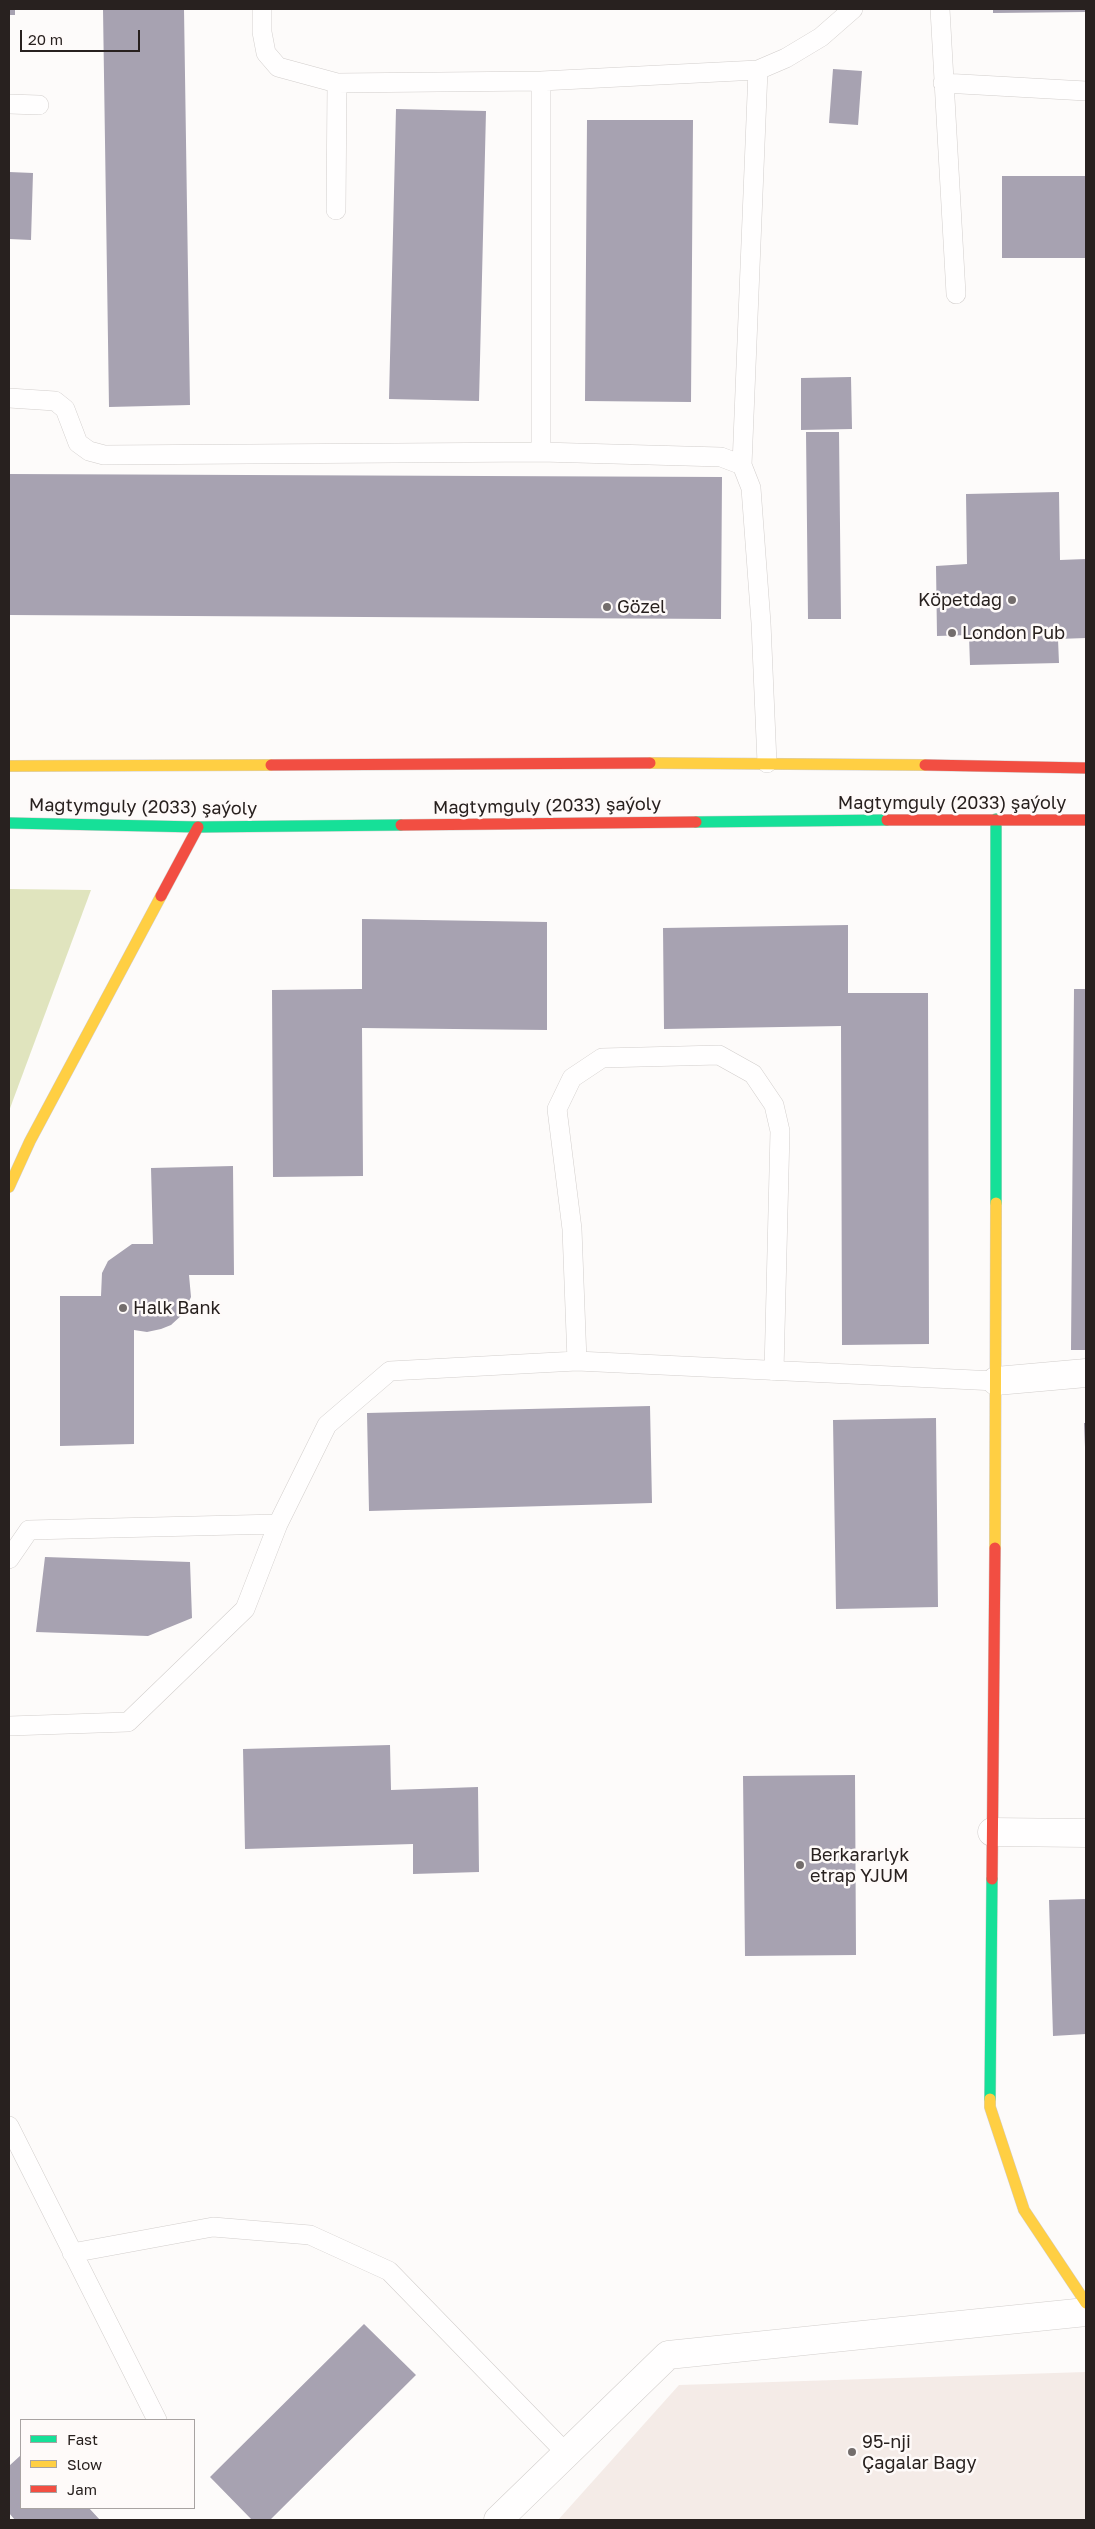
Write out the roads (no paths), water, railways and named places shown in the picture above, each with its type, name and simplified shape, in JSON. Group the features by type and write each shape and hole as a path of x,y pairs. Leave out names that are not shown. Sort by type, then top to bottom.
{"main road":[{"name":"Magtymguly (2033) şaýoly","path":"9,766 767,763 1086,768"},
{"name":"Magtymguly (2033) şaýoly","path":"9,823 198,827 996,819 1086,820"},
{"path":"996,819 996,1381 990,2107 1024,2210 1086,2303"},
{"path":"9,1187 30,1141 198,827"}],"street":[{"path":"996,1381 1086,1373"},
{"path":"992,1832 1086,1833"},
{"path":"501,2519 668,2355 1086,2312"}],"lane":[{"path":"262,9 262,32 266,53 278,67 337,83 541,81 758,70 786,58 821,37 854,9"},
{"path":"940,9 956,294"},
{"path":"758,70 742,465 751,488 761,623 767,763"},
{"path":"541,81 541,452"},
{"path":"336,210 337,83"},
{"path":"943,83 1086,91"},
{"path":"9,104 38,105"},
{"path":"9,398 55,401 65,409 78,443 89,451 104,455 541,452 721,456 742,465"},
{"path":"577,1361 572,1229 557,1110 572,1078 602,1058 719,1055 753,1074 774,1105 780,1131 774,1371"},
{"path":"9,1726 128,1722 245,1609 278,1524 327,1425 390,1371 577,1361 996,1381"},
{"path":"9,1559 29,1530 278,1524"},
{"path":"9,2126 156,2419"},
{"path":"72,2253 213,2227 310,2235 389,2272 567,2454"}],"place":[{"name":"Köpetdag","path":"1012,600"},
{"name":"Gözel","path":"607,607"},
{"name":"London Pub","path":"952,633"},
{"name":"Halk Bank","path":"123,1308"},
{"name":"Berkararlyk etrap YJUM","path":"800,1865"},
{"name":"95-nji Çagalar Bagy","path":"852,2452"}]}
